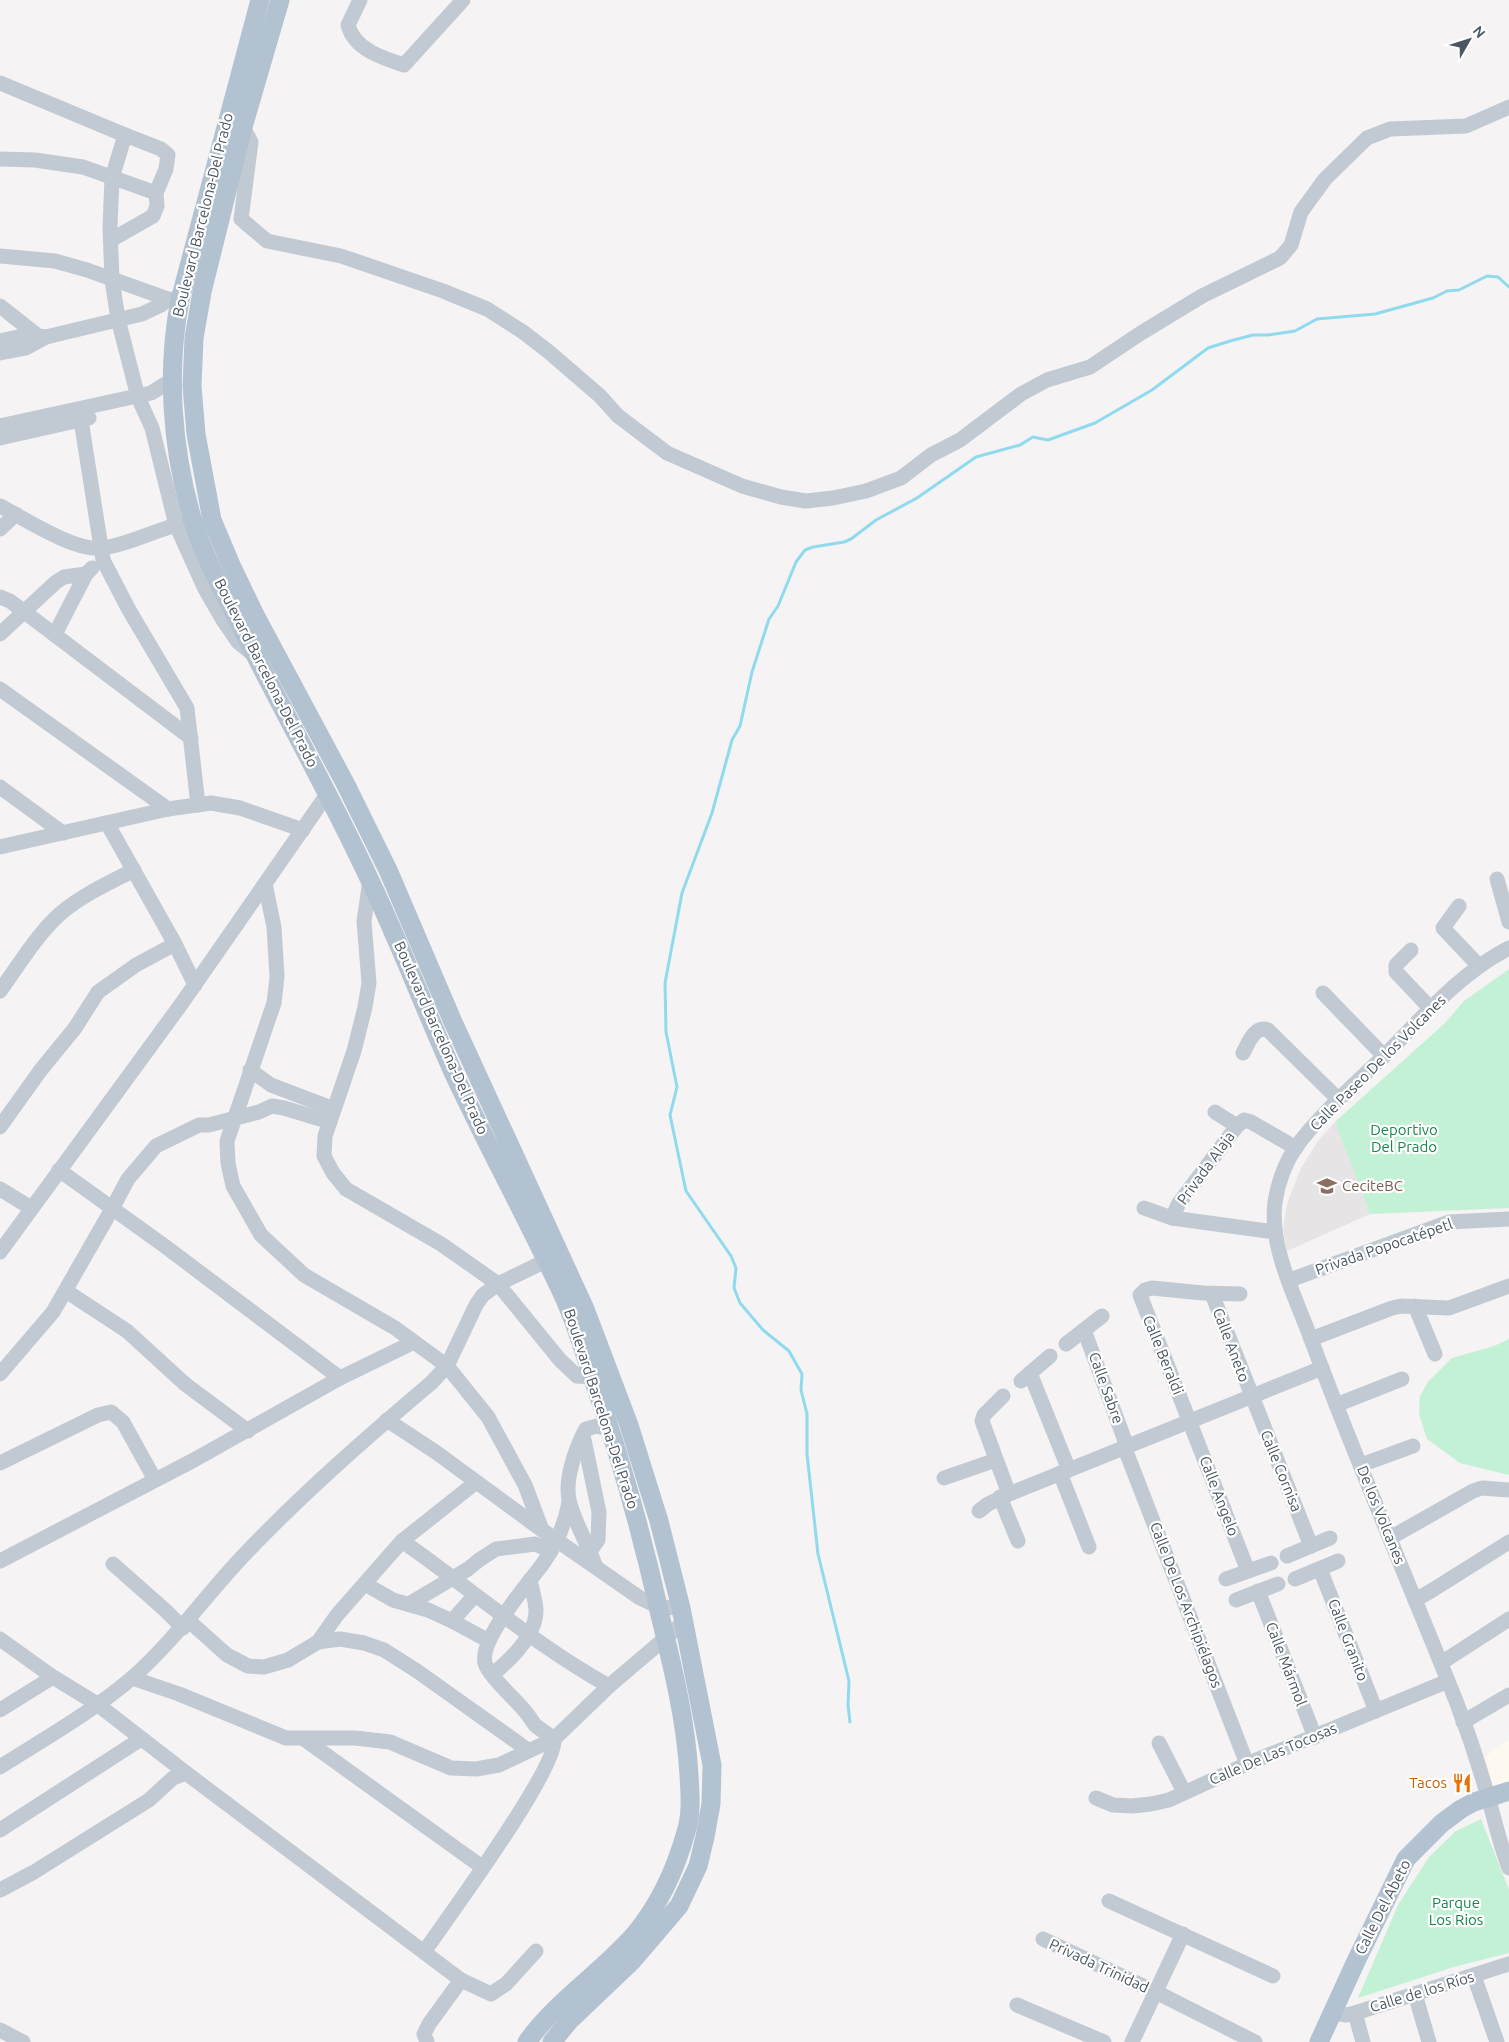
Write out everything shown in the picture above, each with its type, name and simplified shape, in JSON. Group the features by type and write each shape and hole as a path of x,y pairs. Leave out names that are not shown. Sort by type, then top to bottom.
{"main road":[{"name":"Boulevard Barcelona-Del Prado","path":"260,0 209,229 202,292 194,338 192,386 196,434 212,520 255,615 345,783 388,870 553,1258 564,1298 611,1430 634,1507 666,1638 687,1745 690,1794 688,1827 659,1901 635,1934 560,2003 527,2042"},
{"name":"Boulevard Barcelona-Del Prado","path":"280,0 243,127 209,229 174,300 175,324 172,380 185,523 218,581 328,793 386,915 454,1072 553,1258 585,1309 629,1425 659,1521 682,1615 712,1765 711,1804 705,1837 698,1866 680,1906 632,1961 570,2020 552,2042"},
{"name":"Calle Del Abeto","path":"1319,2042 1406,1859 1442,1823 1461,1809 1488,1797 1509,1791"},
{"path":"560,2003 570,2020"}],"street":[{"path":"360,0 348,25 350,34 357,43 373,53 404,65 463,0"},
{"path":"0,83 160,149 168,156 166,169 156,193 158,206 153,216 110,240"},
{"path":"243,127 251,142 241,219 267,241 341,256 443,291 487,309 523,332 549,352 600,396 618,416 668,453 742,486 781,497 806,500 833,498 866,491 901,478 931,455 960,440 1021,394 1047,380 1090,367 1202,296 1280,258 1291,245 1301,212 1325,180 1367,138 1390,129 1466,126 1509,107"},
{"path":"55,634 86,574 102,554 185,523 147,413 118,319 112,280 110,240 112,178 125,135"},
{"path":"0,159 35,160 83,167 156,193"},
{"path":"0,256 55,262 87,270 174,300"},
{"path":"0,341 18,337 42,336 118,319 154,309 174,300"},
{"path":"0,306 42,336"},
{"path":"0,353 26,348 42,336"},
{"path":"0,438 81,420 143,399 172,380"},
{"path":"0,426 143,399"},
{"path":"81,420 102,554 130,610 187,708 198,805"},
{"path":"0,506 47,532 102,554"},
{"path":"0,529 16,514"},
{"path":"0,634 56,582 64,577 86,574"},
{"path":"0,597 10,601 55,634 191,738"},
{"path":"0,689 168,809"},
{"path":"0,787 63,833"},
{"path":"0,1252 58,1170 195,985 328,793"},
{"path":"0,847 168,809 211,803 240,808 303,830"},
{"path":"107,823 175,944 195,985"},
{"path":"0,991 39,937 61,913 82,898 134,870"},
{"path":"1496,879 1509,922"},
{"path":"370,880 364,921 369,983 354,1051 325,1136 324,1156 333,1173 346,1189 441,1244 498,1284 560,1360 577,1376 592,1377"},
{"path":"265,884 274,927 277,977 274,1003 227,1141 228,1163 233,1186 261,1235 304,1275 395,1328 447,1366 488,1417 525,1485 542,1530 554,1546"},
{"path":"1459,906 1443,928 1479,966"},
{"path":"364,921 386,915"},
{"path":"0,1127 74,1028 98,992 136,965 175,944"},
{"name":"Calle Paseo De los Volcanes","path":"1275,1232 1275,1201 1280,1180 1296,1148 1338,1099 1431,1009 1479,966 1509,948"},
{"path":"1411,950 1396,965 1396,972 1431,1009"},
{"path":"1322,993 1384,1056"},
{"path":"1243,1053 1253,1036 1261,1028 1268,1030 1338,1099"},
{"path":"250,1070 271,1084 332,1116"},
{"path":"0,1374 53,1312 128,1179 156,1146 199,1124 209,1125 259,1112 272,1106 332,1116"},
{"path":"1215,1112 1240,1123 1251,1122 1296,1148"},
{"name":"Privada Alaja","path":"1172,1218 1179,1203 1240,1123"},
{"path":"58,1170 166,1247 340,1378"},
{"path":"0,1189 31,1208"},
{"path":"1144,1208 1172,1218 1275,1232"},
{"name":"Privada Popocatépetl","path":"1290,1280 1449,1222 1509,1219"},
{"name":"De los Volcanes","path":"1275,1232 1290,1280 1336,1405 1448,1681 1488,1797 1509,1868"},
{"path":"0,1767 97,1704 132,1678 186,1624 220,1580 309,1490 447,1366 476,1305 484,1295 498,1284 553,1258"},
{"path":"1311,1339 1392,1308 1401,1306 1449,1308 1509,1286"},
{"name":"Calle Beraldi","path":"1190,1421 1140,1295 1145,1290 1152,1288 1212,1294"},
{"path":"66,1291 126,1331 185,1384 248,1431"},
{"path":"1212,1294 1240,1294"},
{"name":"Calle Aneto","path":"1212,1294 1252,1396"},
{"path":"1415,1306 1435,1354"},
{"path":"1066,1344 1102,1316"},
{"name":"Calle Sabre","path":"1084,1330 1126,1447"},
{"path":"0,1561 248,1431 340,1378 414,1342"},
{"path":"1050,1356 1026,1377 1064,1471 1089,1547"},
{"path":"979,1511 1004,1496 1322,1368"},
{"path":"1336,1405 1402,1379"},
{"path":"1003,1396 984,1415 982,1421 996,1460 1004,1496 1018,1540"},
{"name":"Calle Cornisa","path":"1252,1396 1311,1546"},
{"path":"0,1463 98,1415 112,1412 123,1422 155,1480"},
{"path":"387,1420 437,1453 542,1530"},
{"name":"Calle Angelo","path":"1190,1421 1248,1571"},
{"path":"424,1952 543,1774 555,1744 554,1739 536,1725 484,1662 489,1641 503,1616 554,1546 565,1523 573,1459 586,1429 591,1426 611,1430"},
{"path":"583,1435 599,1512 598,1540 590,1551"},
{"path":"1361,1465 1413,1446"},
{"name":"Calle De Los Archipiélagos","path":"1126,1447 1247,1764"},
{"path":"944,1478 996,1460"},
{"path":"318,1642 337,1615 402,1541 476,1483"},
{"path":"1390,1538 1473,1491 1482,1488 1509,1490"},
{"path":"569,1502 595,1565"},
{"path":"1287,1556 1330,1538"},
{"path":"402,1541 454,1577 474,1595 528,1634 581,1670 609,1686"},
{"path":"1415,1600 1509,1542"},
{"path":"132,1678 179,1694 286,1738 354,1738 390,1742 451,1768 476,1769 498,1764 554,1739 609,1686 666,1638 682,1615 659,1607 627,1589 595,1565 554,1546 535,1544 496,1549 468,1569 409,1604"},
{"path":"1295,1579 1338,1561"},
{"path":"1226,1579 1271,1563"},
{"path":"113,1564 227,1655 248,1666 264,1667 276,1665 318,1642 340,1639 364,1643 384,1650 417,1670 528,1750"},
{"name":"Calle Granito","path":"1320,1568 1376,1711"},
{"path":"492,1674 504,1664 528,1634 536,1613 530,1580"},
{"path":"366,1584 393,1600 428,1610 489,1641"},
{"path":"1236,1600 1278,1584"},
{"name":"Calle Mármol","path":"1258,1591 1314,1737"},
{"path":"452,1621 474,1595"},
{"path":"1441,1663 1509,1620"},
{"path":"2,1642 53,1678 97,1704 462,1980 491,1994 506,1984 536,1952"},
{"path":"0,1710 53,1678"},
{"name":"Calle De Las Tocosas","path":"1096,1798 1113,1805 1132,1806 1169,1800 1247,1764 1448,1681"},
{"path":"1463,1722 1509,1696"},
{"path":"0,1830 141,1739"},
{"path":"304,1739 482,1867"},
{"path":"1159,1743 1184,1792"},
{"path":"0,1890 34,1872 149,1800 173,1778 186,1773"},
{"path":"1109,1901 1273,1976"},
{"path":"1132,2042 1183,1934"},
{"name":"Privada Trinidad","path":"1042,1939 1156,1992 1254,2042"},
{"name":"Calle de los Ríos","path":"1334,2013 1346,2015 1354,2013 1509,1964"},
{"path":"1474,1976 1497,2042"},
{"path":"427,2042 424,2034 429,2024 462,1980"},
{"path":"1415,1994 1429,2042"},
{"path":"1017,2005 1104,2042"},
{"path":"1354,2013 1363,2042"},
{"path":"0,2030 23,2042"}],"shaded area":[{"name":"CeciteBC","path":"1335,1122 1370,1214 1287,1251 1283,1228 1287,1204 1301,1168 1318,1141"},
{"path":"1509,1740 1509,1786 1494,1790 1484,1757"}],"green space":[{"name":"Deportivo Del Prado","path":"1509,969 1509,1208 1370,1214 1335,1122 1445,1023 1464,1001"},
{"path":"1509,1339 1509,1475 1460,1463 1427,1439 1419,1414 1420,1396 1428,1382 1452,1358 1494,1346"},
{"name":"Parque Los Rios","path":"1481,1819 1509,1890 1509,1953 1454,1967 1358,1998 1398,1905 1429,1857 1456,1831"}],"waterway":[{"path":"850,1722 848,1705 849,1681 818,1554 807,1454 807,1414 801,1390 802,1374 789,1351 763,1330 740,1303 734,1288 736,1268 731,1256 686,1191 670,1115 677,1087 666,1032 665,983 682,893 712,813 732,740 740,726 752,672 769,619 778,606 796,562 805,550 851,539 876,520 917,498 976,457 1020,445 1033,437 1048,440 1095,423 1152,390 1208,348 1253,335 1295,331 1317,319 1375,314 1433,298 1447,291 1459,290 1487,276 1498,277 1509,287"}],"place":[{"name":"CeciteBC","path":"1327,1186"},
{"name":"Tacos","path":"1462,1783"}]}
